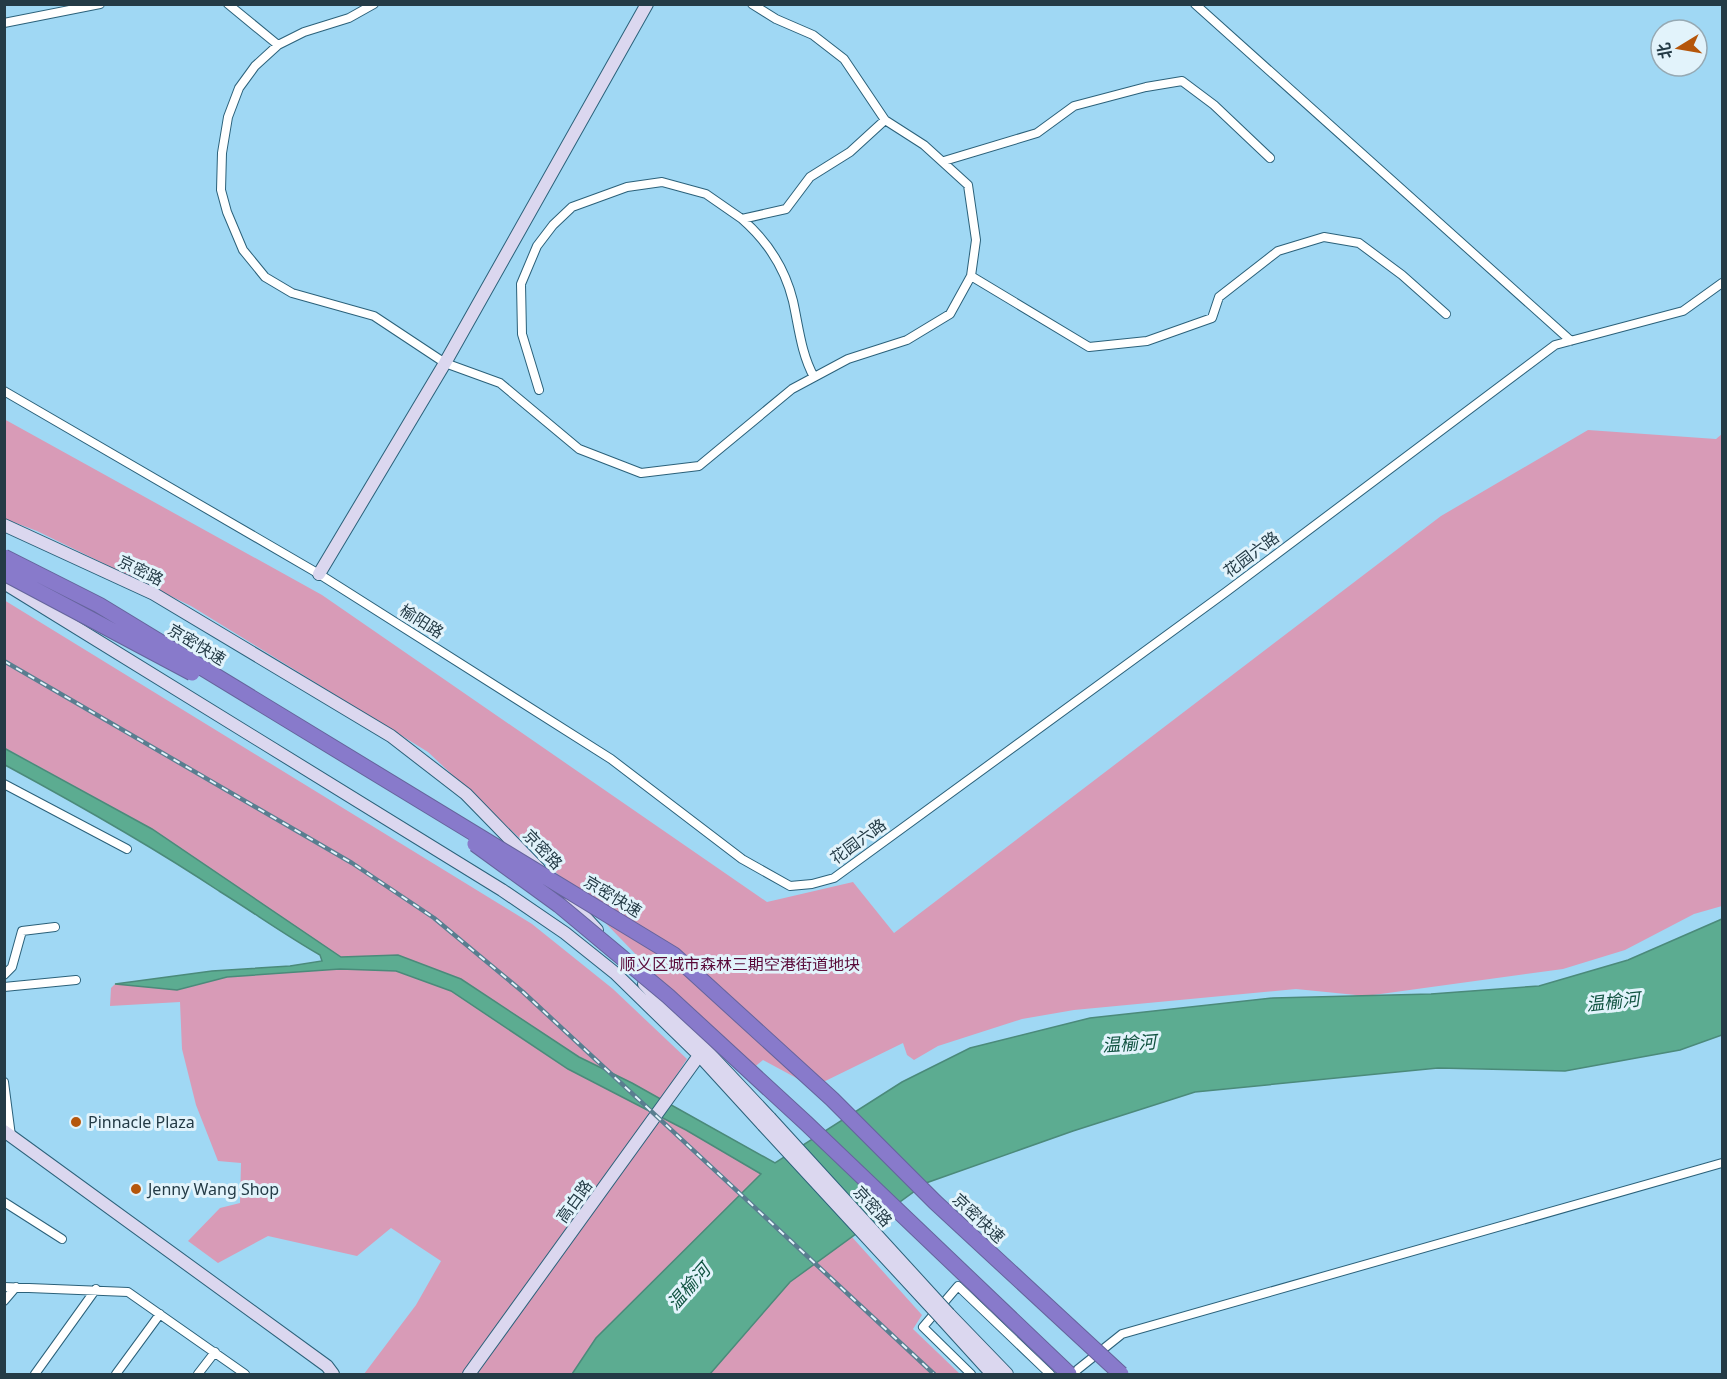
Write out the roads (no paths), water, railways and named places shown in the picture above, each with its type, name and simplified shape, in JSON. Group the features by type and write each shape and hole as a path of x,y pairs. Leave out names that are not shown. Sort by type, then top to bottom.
{"highway":[{"name":"京密快速","path":"4,557 99,605 674,955 832,1099 935,1202 1121,1374"},
{"name":"京密快速","path":"4,573 318,741 450,826 559,905 668,996 806,1123 1070,1374"}],"main road":[{"path":"319,574 445,363 647,4"},
{"name":"京密路","path":"4,525 154,594 391,736 466,794 584,915 702,1051 945,1317 992,1374"},
{"name":"京密路","path":"4,583 502,890 565,933 702,1051"},
{"name":"高白路","path":"469,1374 702,1051"},
{"path":"8,1134 318,1359 333,1374"},
{"name":"京密路","path":"945,1317 1007,1374"}],"street":[{"path":"4,23 99,4"},
{"path":"228,4 278,45"},
{"path":"374,4 348,18 304,32 278,45 255,66 239,88 228,117 222,153 221,190 226,212 243,250 265,277 292,293 374,316 445,363 500,383 579,449 641,473 699,466 792,389 848,359 907,340 950,314 971,276 976,240 968,185 924,145 885,120 844,59 813,35 776,19 753,4"},
{"path":"1195,4 1571,341"},
{"path":"944,161 1036,133 1074,106 1146,87 1182,81 1214,105 1270,158"},
{"path":"742,219 786,208 810,177 850,152 885,120"},
{"path":"539,390 522,334 521,285 537,246 553,225 572,207 627,187 662,182 706,194 742,219 762,237 782,271 792,299 804,359 814,377"},
{"path":"971,276 1089,347 1147,341 1212,318 1219,297 1278,251 1324,237 1359,243 1402,275 1446,314"},
{"name":"花园六路","path":"812,884 834,878 1226,592 1555,345 1683,311 1722,283"},
{"name":"榆阳路","path":"4,391 319,574 611,759 742,859 790,886 812,884"},
{"path":"4,784 127,849"},
{"path":"4,975 12,967 22,931 55,927"},
{"path":"4,987 76,980"},
{"path":"4,1082 8,1134"},
{"path":"1070,1374 1122,1334 1722,1163"},
{"path":"4,1202 62,1239"},
{"path":"971,1374 923,1327 958,1286 1050,1374"},
{"path":"4,1287 96,1289 128,1293 245,1374"},
{"path":"4,1301 16,1287"},
{"path":"35,1374 96,1289"},
{"path":"116,1374 160,1314"},
{"path":"198,1374 215,1352"}],"water":[{"name":"温榆河","path":"4,748 152,829 341,957 398,955 461,979 579,1057 632,1083 775,1163 902,1082 970,1048 1090,1018 1273,998 1431,994 1539,986 1628,960 1722,919 1722,1035 1680,1050 1565,1071 1438,1068 1195,1092 1073,1131 926,1183 790,1282 710,1374 572,1374 596,1338 761,1174 686,1130 568,1069 451,991 396,971 340,969 227,977 177,990 115,984 212,971 290,966 322,961 320,955 167,857 5,765"}],"railway":[{"path":"4,661 352,863 434,918 523,992 934,1374"}],"place":[{"name":"Pinnacle Plaza","path":"76,1122"},
{"name":"Jenny Wang Shop","path":"136,1189"}],"park label":[{"name":"顺义区城市森林三期空港街道地块","path":"740,964"}]}
